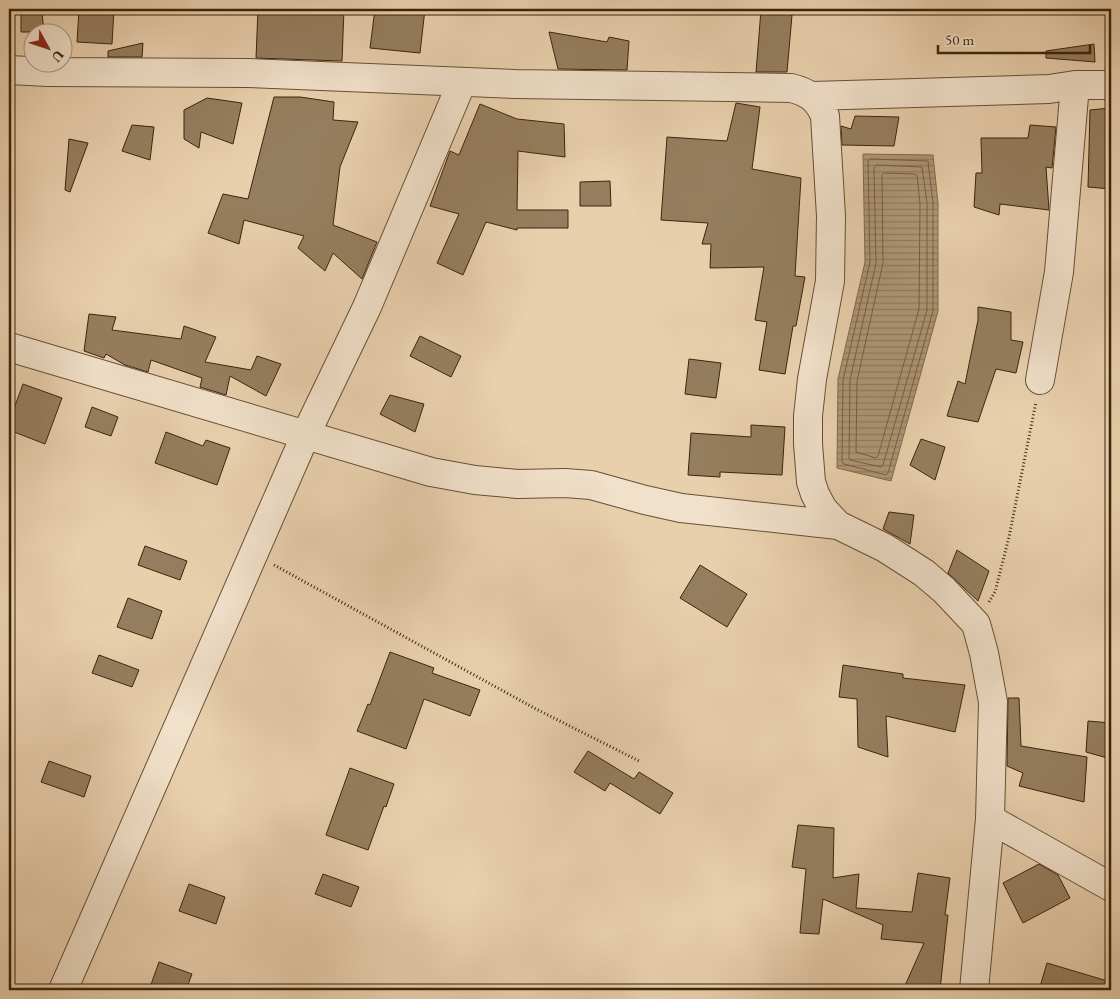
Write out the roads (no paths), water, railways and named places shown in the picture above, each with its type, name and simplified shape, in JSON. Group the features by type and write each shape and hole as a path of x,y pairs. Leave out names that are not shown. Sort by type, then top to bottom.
{"street":[{"path":"9,70 248,73 515,84 791,88 812,96 1049,89 1075,85 1111,85"},
{"path":"63,990 305,436 367,307 462,82"},
{"path":"1040,380 1059,272 1075,85"},
{"path":"812,96 821,106 825,116 832,216 830,281 812,379 808,416 808,444 815,494 823,509 838,526"},
{"path":"9,347 431,472 475,480 518,484 566,483 591,485 681,508 838,526 886,548 924,573 955,600 976,624 984,653 993,702 990,820 974,990"},
{"path":"990,820 1111,887"}],"water":[{"path":"863,154 933,155 938,203 938,311 891,481 837,468 838,379 865,262"}]}
